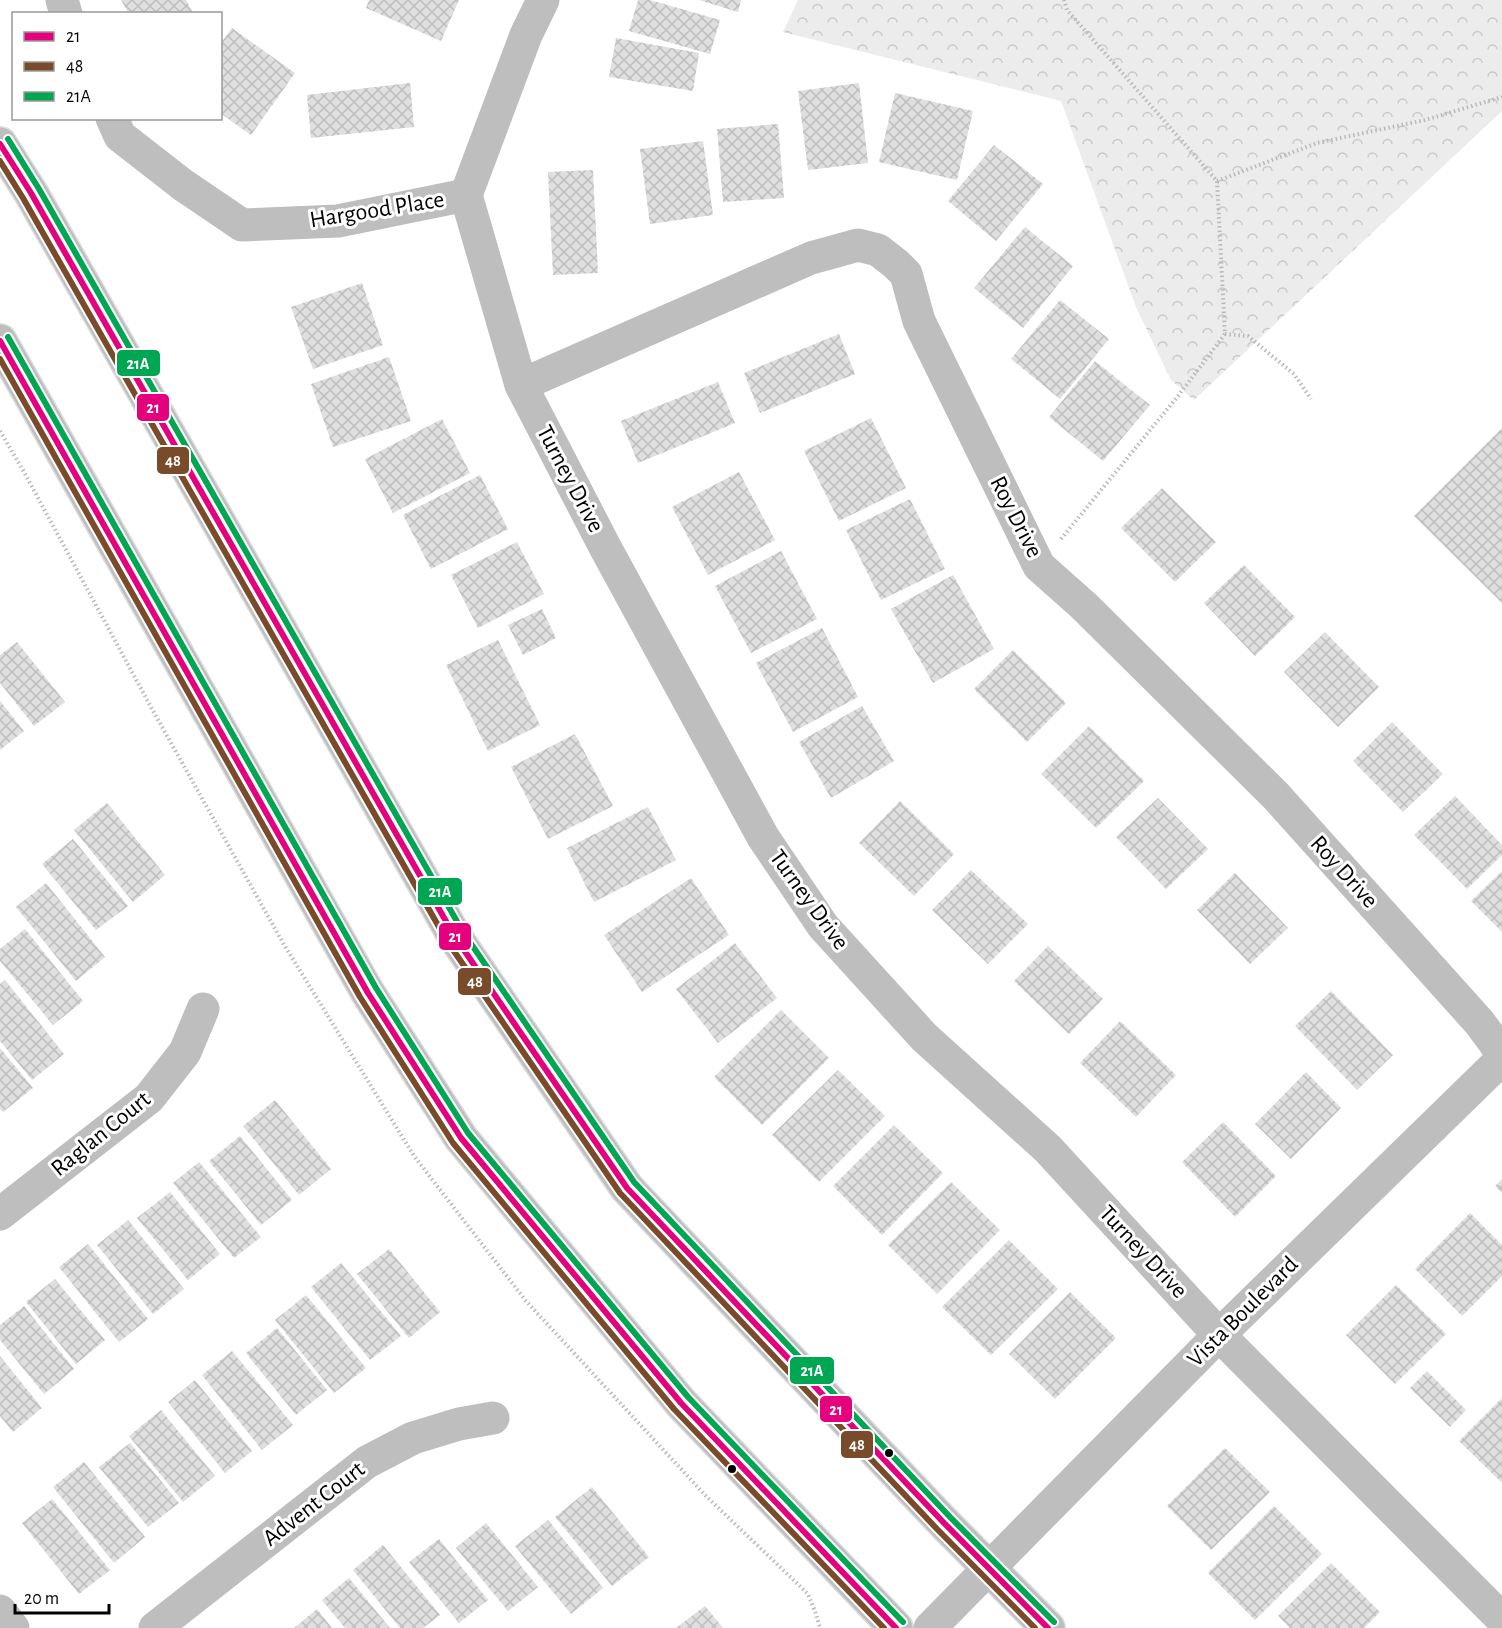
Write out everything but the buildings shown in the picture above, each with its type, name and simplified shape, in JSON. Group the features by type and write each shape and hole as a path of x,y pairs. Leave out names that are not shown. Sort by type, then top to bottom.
{"street":[{"path":"466,195 526,35 543,0"},
{"name":"Hargood Place","path":"113,120 120,136 183,185 242,225 338,221 466,195"},
{"path":"0,144 31,193 455,937 627,1188 1048,1628"},
{"name":"Turney Drive","path":"466,195 521,385 605,547 763,837 823,926 924,1037 1048,1149 1219,1335 1502,1619"},
{"name":"Roy Drive","path":"521,385 811,258 858,245 878,250 906,274 919,321 1039,566 1084,606 1276,796 1479,1022 1502,1053"},
{"path":"0,341 368,993 461,1138 681,1403 896,1628"},
{"name":"Raglan Court","path":"0,1214 149,1098 185,1052 202,1009"},
{"name":"Vista Boulevard","path":"930,1628 1219,1335 1502,1059"},
{"name":"Advent Court","path":"155,1628 367,1462 413,1438 459,1424 493,1418"},
{"path":"0,1611 13,1628"}],"path":[{"path":"1039,566 1178,396 1225,334 1217,181 1067,10 1064,0"},
{"path":"1217,181 1317,143 1425,120 1502,97"},
{"path":"1225,334 1248,336 1294,374 1311,399"}],"green space":[{"path":"798,0 1502,0 1502,111 1194,400 1171,380 1136,307 1061,101 783,32"}],"transit line":[{"name":"21A","path":"8,139 39,189 463,932 634,1182 950,1517 1054,1622"},
{"name":"21","path":"0,144 31,193 455,937 627,1188 944,1523 1048,1628"},
{"name":"48","path":"0,161 447,941 620,1193 937,1529 1035,1628"},
{"name":"21A","path":"8,337 376,988 468,1133 688,1397 903,1622"},
{"name":"21","path":"0,341 368,993 461,1138 681,1403 896,1628"},
{"name":"48","path":"0,359 360,997 453,1143 674,1409 884,1628"}]}
